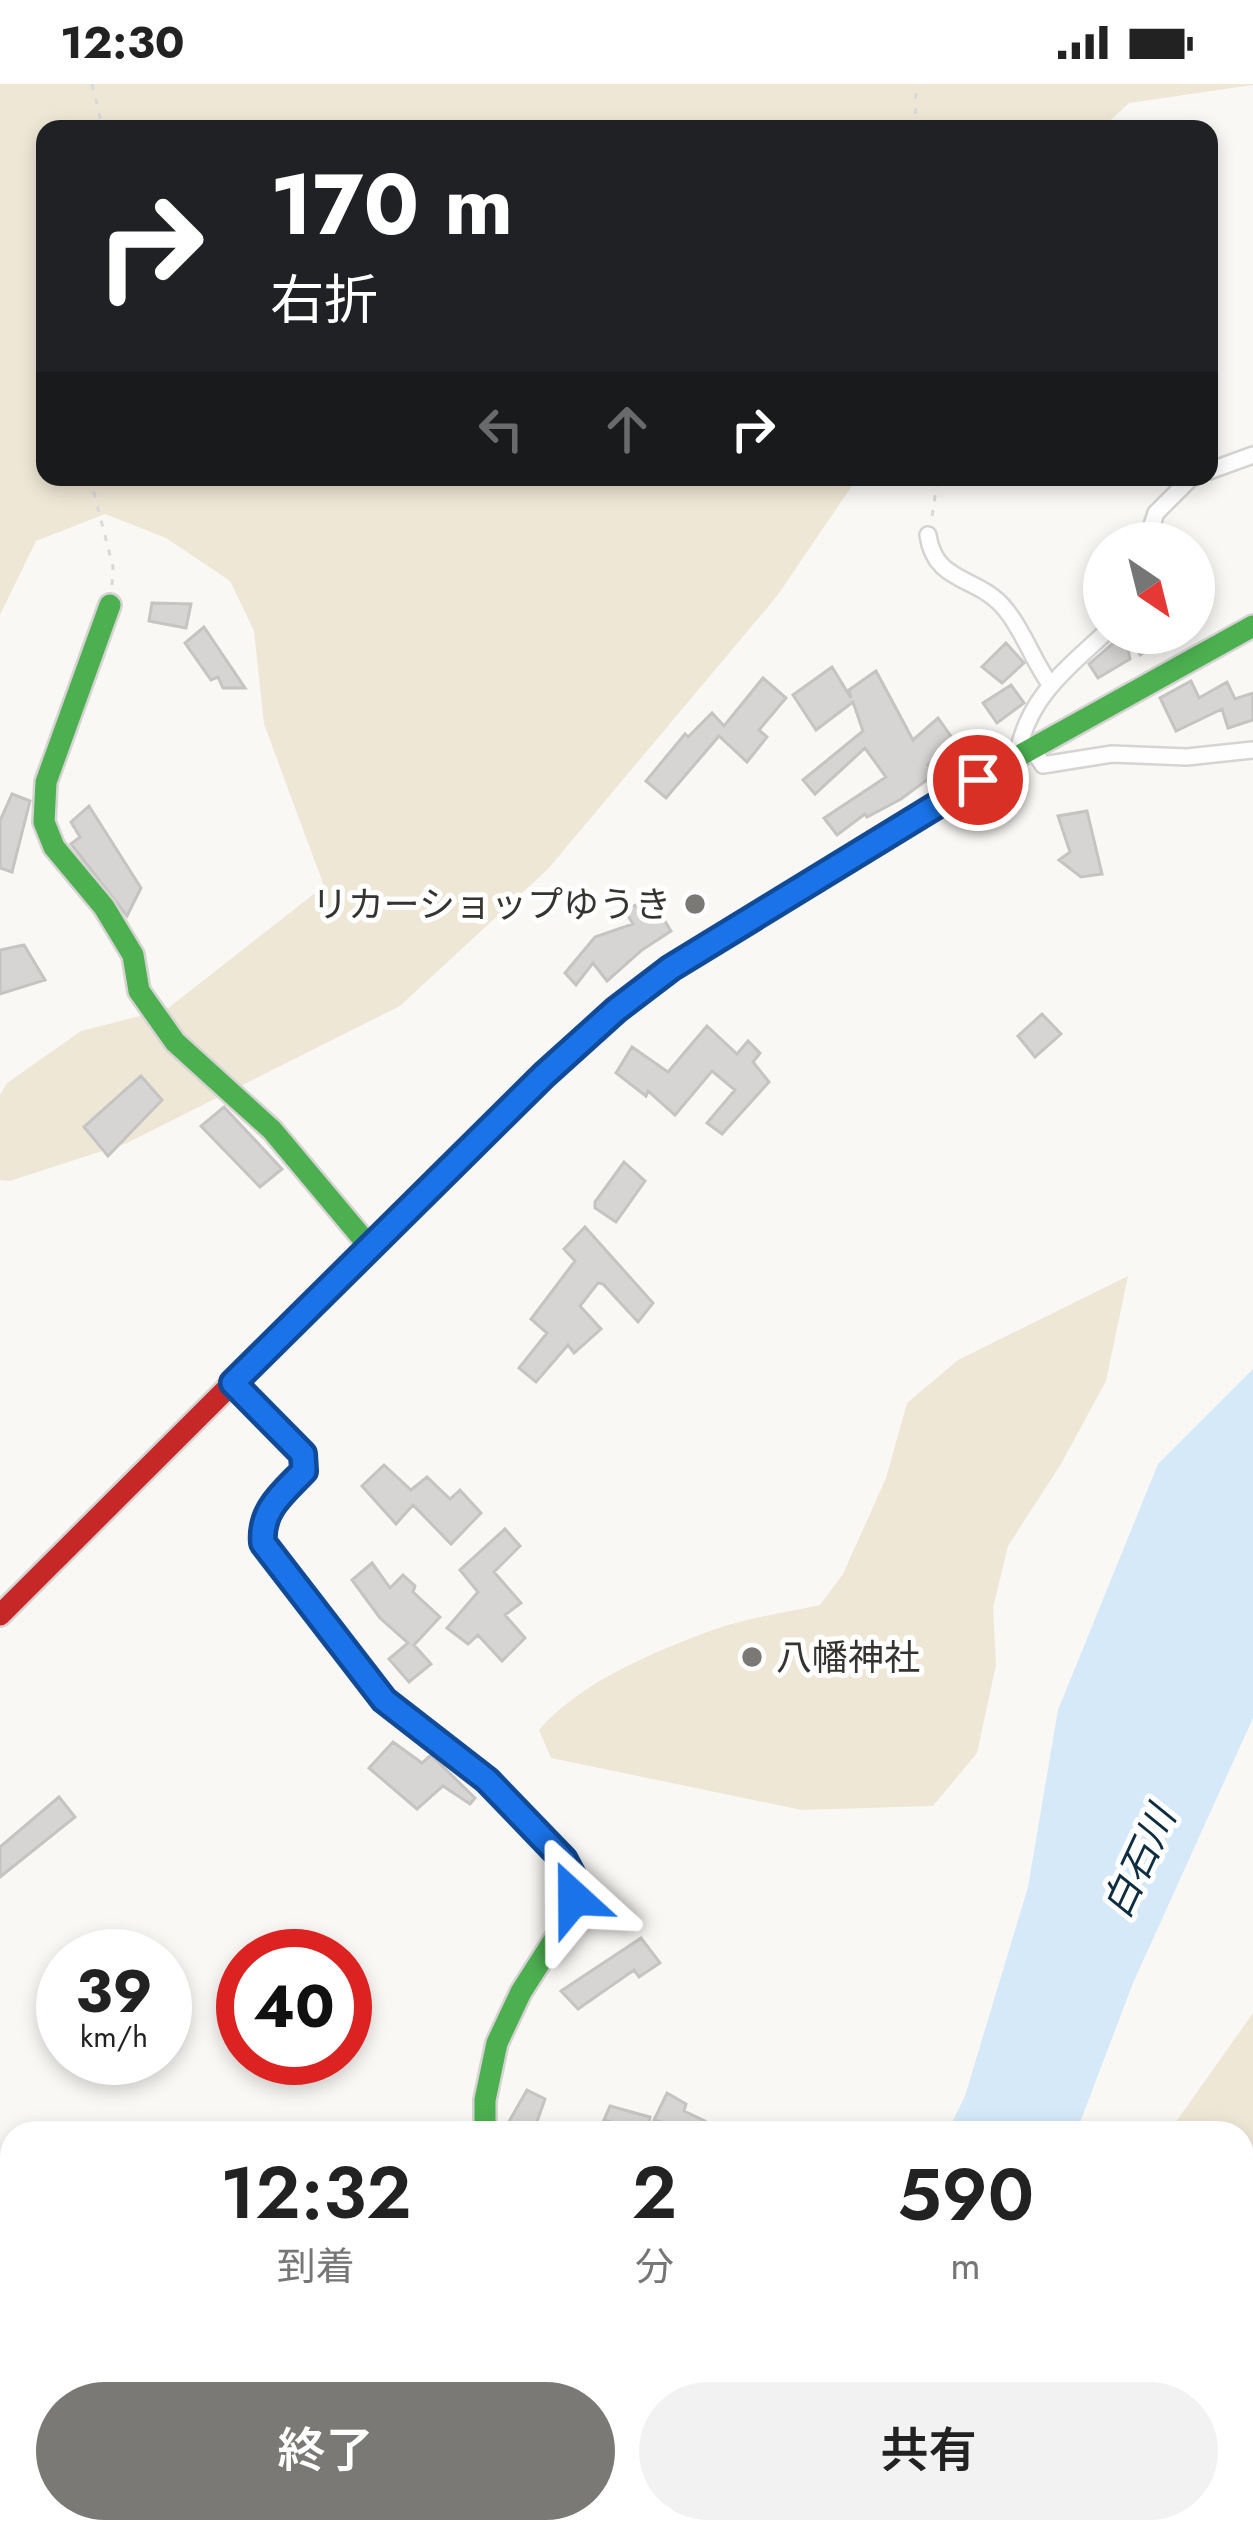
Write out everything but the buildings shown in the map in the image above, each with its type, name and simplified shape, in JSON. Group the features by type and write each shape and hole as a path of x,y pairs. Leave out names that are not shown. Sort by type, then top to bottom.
{"main road":[{"path":"110,605 46,782 44,822 55,847 104,907 133,956 139,991 175,1042 272,1130 369,1246"},
{"path":"0,1616 369,1246 616,1010 671,968 1024,753 1253,626"},
{"path":"233,1383 303,1454 304,1471 269,1508 261,1524 263,1543 384,1700 487,1780 564,1860 572,1875 570,1915 501,2025 487,2076 485,2121"}],"street":[{"path":"1218,468 1253,455"},
{"path":"1153,522 1183,486"},
{"path":"928,535 939,568 974,584 1005,608 1050,684"},
{"path":"1083,654 1050,684 1022,725 1024,753 1043,765 1112,754 1186,757 1253,749"}],"path":[{"path":"92,84 102,120"},
{"path":"914,120 916,84"},
{"path":"92,486 113,567 110,605"},
{"path":"928,535 936,486"}],"shaded area":[{"path":"0,84 1253,84 1129,103 1111,120 36,120 36,486 852,486 777,596 548,869 400,1006 127,1143 10,1181 0,1180 0,1095 7,1083 81,1031 167,1009 324,886 264,724 254,631 230,581 166,538 105,514 36,541 0,615"},
{"path":"1128,1276 1106,1381 1061,1464 1008,1546 993,1608 996,1665 977,1753 933,1806 802,1810 551,1758 539,1730 575,1698 618,1671 723,1626 820,1605 843,1574 886,1478 907,1403 958,1360"},
{"path":"1253,2013 1253,2121 1176,2121"}],"water":[{"name":"白石川","path":"1253,1369 1253,1718 1133,1983 1081,2121 953,2121 965,2096 1028,1887 1058,1710 1158,1464"}],"traffic: fast":[{"path":"110,605 46,782 44,822 54,847 104,907 133,955 139,991 175,1042 272,1130 369,1246"},
{"path":"429,1187 544,1075 671,968 1017,757 1253,626"},
{"path":"485,2121 497,2043 521,1992 570,1915 573,1893 564,1860 500,1793"}],"traffic: slow":[{"path":"233,1383 303,1454 304,1471 269,1512 263,1543 384,1699 500,1793"}],"traffic: jam":[{"path":"0,1615 429,1187"}],"place":[{"name":"リカーショップゆうき","path":"695,904"},
{"name":"八幡神社","path":"752,1657"}],"route":[{"path":"574,1898 572,1875 564,1860 487,1780 384,1700 263,1543 261,1524 269,1508 304,1471 303,1454 233,1383 544,1075 616,1010 671,968 978,780"}]}
